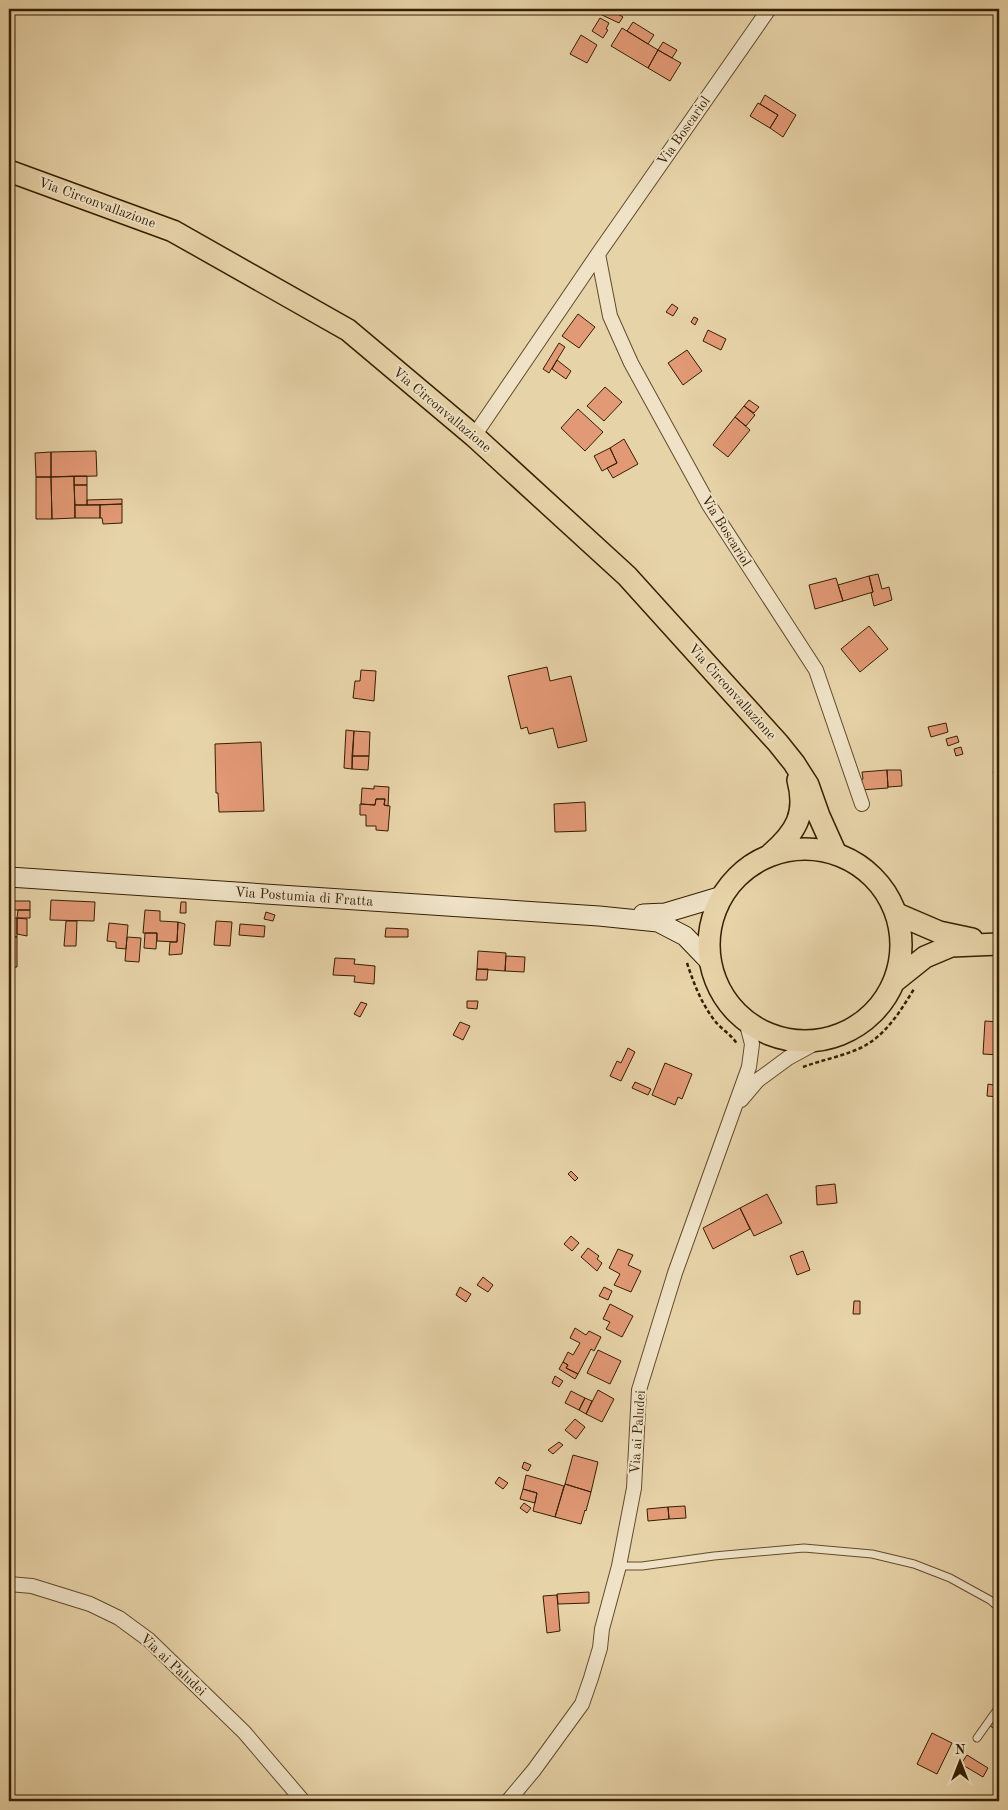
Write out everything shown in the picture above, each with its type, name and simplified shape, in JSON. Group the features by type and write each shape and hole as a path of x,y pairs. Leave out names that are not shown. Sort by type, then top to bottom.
{"main road":[{"name":"Via Circonvallazione","path":"9,170 173,232 348,330 474,436 628,576 794,763 808,785 836,854"},
{"name":"Via Circonvallazione","path":"770,855 788,839 797,824 802,804 794,763"},
{"path":"799,849 814,849 836,854 862,867 883,888 897,914 901,936 901,960 894,982 877,1009 852,1029 821,1040 794,1041 769,1034 746,1021 729,1005 717,984 710,962 712,917 722,896 740,874 751,865 770,855 799,849"},
{"name":"Via Postumia di Fratta","path":"9,877 600,916 658,922 685,936 710,962"},
{"name":"Via Postumia di Fratta","path":"600,916 665,913 722,896"},
{"path":"897,914 939,932 999,944"},
{"path":"894,982 926,958 951,946 999,944"}],"street":[{"name":"Via Boscariol","path":"474,436 769,9"},
{"name":"Via Boscariol","path":"598,254 610,316 631,363 709,505 816,670 862,804"},
{"name":"Via ai Paludei","path":"508,1801 534,1770 582,1704 600,1648 602,1629 619,1566 634,1488 639,1390 675,1273 749,1067 752,1044 746,1021"},
{"path":"735,1106 758,1080 788,1058 821,1040"},
{"name":"Via ai Paludei","path":"9,1584 32,1586 90,1604 119,1618 149,1640 244,1732 303,1801"}],"lane":[{"path":"619,1566 642,1566 714,1556 804,1548 872,1554 914,1564 950,1578 990,1600 999,1608"},
{"path":"977,1738 999,1707"}],"path":[{"path":"685,958 696,990 705,1007 715,1022 736,1041 738,1047"},
{"path":"803,1067 865,1046 881,1035 897,1017 915,988"}],"building":[{"path":"606,9 623,17 619,23 602,15"},
{"path":"699,9 711,9 707,14"},
{"path":"600,18 609,23 606,29 608,30 603,38 592,31"},
{"path":"633,22 654,35 648,44 627,31"},
{"path":"622,28 658,50 648,68 611,46"},
{"path":"581,35 597,45 587,63 570,54"},
{"path":"663,42 677,50 672,58 658,50"},
{"path":"658,50 681,63 670,81 648,68"},
{"path":"765,95 796,115 783,137 770,128 778,115 760,104"},
{"path":"758,103 778,115 770,128 750,116"},
{"path":"672,304 678,308 673,316 666,312"},
{"path":"578,314 595,327 579,348 562,336"},
{"path":"694,317 698,319 695,325 691,322"},
{"path":"708,330 726,339 721,350 703,341"},
{"path":"559,343 565,347 549,373 543,369"},
{"path":"687,350 702,371 683,385 668,363"},
{"path":"557,360 571,371 566,379 552,369"},
{"path":"605,387 622,402 604,421 587,406"},
{"path":"749,400 759,407 754,413 744,406"},
{"path":"744,406 755,415 746,426 735,417"},
{"path":"578,409 603,432 585,451 561,428"},
{"path":"735,417 750,430 728,457 713,445"},
{"path":"624,439 638,464 613,478 607,468 617,463 610,448"},
{"path":"610,448 617,463 602,471 594,456"},
{"path":"96,451 97,476 51,477 51,452"},
{"path":"51,452 51,477 36,477 35,453"},
{"path":"74,476 87,476 87,485 74,485"},
{"path":"74,476 75,518 52,519 51,477"},
{"path":"36,477 51,477 52,519 36,519"},
{"path":"74,485 87,485 87,505 75,505"},
{"path":"122,499 122,504 87,505 87,500"},
{"path":"122,504 122,523 103,524 102,518 100,518 100,505"},
{"path":"75,505 100,505 100,518 75,518"},
{"path":"878,574 882,589 889,587 892,600 874,606 869,576"},
{"path":"869,576 873,592 843,601 838,585"},
{"path":"836,578 843,601 815,609 809,585"},
{"path":"869,626 888,649 860,672 841,649"},
{"path":"547,667 550,681 571,676 587,741 558,748 553,728 529,734 527,727 521,729 508,676"},
{"path":"361,670 376,671 374,701 353,698 355,681 360,681"},
{"path":"946,723 948,732 931,737 928,727"},
{"path":"346,730 354,731 352,769 344,768"},
{"path":"354,731 370,732 369,756 352,756"},
{"path":"957,736 959,742 948,746 946,739"},
{"path":"261,742 264,811 219,812 218,793 216,793 215,744"},
{"path":"961,747 963,754 956,756 954,749"},
{"path":"352,756 369,756 368,770 352,769"},
{"path":"887,770 901,770 902,786 888,787"},
{"path":"887,770 888,788 861,790 860,780 863,779 862,772"},
{"path":"999,770 999,775 995,776 993,772"},
{"path":"374,786 389,787 388,806 384,805 385,799 376,799 375,805 361,804 362,788 374,789"},
{"path":"376,799 385,799 384,805 390,806 388,831 376,830 376,826 366,826 366,815 360,815 360,804 375,805"},
{"path":"585,802 586,831 555,832 554,804"},
{"path":"51,900 95,902 94,921 50,920"},
{"path":"9,901 30,901 30,910 9,910"},
{"path":"181,902 186,902 186,913 180,913"},
{"path":"18,910 30,910 30,918 17,918"},
{"path":"145,910 160,911 160,921 178,922 177,942 157,941 157,933 143,933"},
{"path":"266,912 275,915 273,921 264,919"},
{"path":"9,918 17,918 17,937 9,937"},
{"path":"17,918 27,919 27,936 17,934"},
{"path":"66,921 77,921 76,946 64,946"},
{"path":"216,921 232,922 230,946 214,945"},
{"path":"178,922 185,924 182,954 169,955 170,942 177,942"},
{"path":"109,923 128,925 126,949 116,948 116,942 107,941"},
{"path":"240,924 265,926 264,937 239,935"},
{"path":"386,928 408,929 408,937 385,937"},
{"path":"145,933 157,933 156,949 144,948"},
{"path":"9,937 17,937 17,967 9,968"},
{"path":"127,937 141,938 139,962 125,961"},
{"path":"478,951 506,953 505,971 477,969"},
{"path":"506,956 525,957 524,972 505,971"},
{"path":"335,958 355,959 354,964 375,966 374,984 354,982 355,976 333,975"},
{"path":"477,969 488,969 487,980 476,980"},
{"path":"467,1001 478,1001 477,1009 467,1008"},
{"path":"361,1002 367,1004 360,1017 354,1014"},
{"path":"985,1021 999,1022 999,1055 983,1054"},
{"path":"460,1022 470,1026 463,1040 453,1035"},
{"path":"628,1048 635,1052 621,1081 610,1076 617,1061 621,1063"},
{"path":"665,1063 692,1074 682,1099 678,1097 675,1105 652,1095"},
{"path":"635,1082 651,1089 648,1095 632,1088"},
{"path":"988,1084 999,1086 999,1097 987,1096"},
{"path":"571,1171 578,1178 575,1181 568,1174"},
{"path":"835,1184 837,1203 817,1205 816,1186"},
{"path":"767,1194 782,1223 754,1236 740,1208"},
{"path":"740,1208 750,1229 713,1249 703,1228"},
{"path":"571,1236 579,1243 572,1251 564,1244"},
{"path":"588,1248 599,1256 597,1259 602,1263 597,1271 581,1257"},
{"path":"618,1249 633,1255 628,1265 641,1271 631,1292 614,1285 620,1274 609,1268"},
{"path":"803,1251 810,1270 797,1275 790,1256"},
{"path":"483,1277 493,1285 488,1292 477,1285"},
{"path":"460,1287 471,1294 466,1302 456,1295"},
{"path":"604,1287 612,1291 608,1300 599,1296"},
{"path":"854,1301 860,1301 860,1314 853,1314"},
{"path":"610,1304 633,1316 622,1337 606,1329 610,1322 603,1319"},
{"path":"575,1328 586,1335 589,1331 601,1337 594,1351 591,1349 578,1374 566,1368 568,1365 563,1362 568,1352 573,1355 580,1343 570,1338"},
{"path":"598,1350 621,1361 610,1384 587,1373"},
{"path":"563,1362 568,1365 566,1368 578,1374 575,1379 559,1369"},
{"path":"555,1376 563,1381 559,1387 552,1383"},
{"path":"598,1390 614,1399 602,1422 586,1414"},
{"path":"571,1391 585,1398 579,1410 565,1403"},
{"path":"585,1398 592,1401 586,1414 579,1410"},
{"path":"575,1419 585,1427 576,1439 565,1430"},
{"path":"559,1442 563,1445 553,1454 548,1450"},
{"path":"573,1455 598,1462 591,1492 565,1484"},
{"path":"524,1462 531,1465 528,1471 522,1468"},
{"path":"526,1475 564,1486 555,1517 533,1511 537,1493 523,1489"},
{"path":"499,1477 508,1483 503,1489 495,1483"},
{"path":"565,1484 591,1492 581,1524 555,1517"},
{"path":"523,1489 537,1493 535,1503 520,1499"},
{"path":"524,1503 531,1508 527,1513 520,1508"},
{"path":"685,1506 686,1518 669,1519 668,1507"},
{"path":"668,1507 669,1519 648,1521 647,1509"},
{"path":"589,1592 589,1603 558,1604 557,1594"},
{"path":"557,1595 560,1631 547,1633 543,1596"},
{"path":"999,1711 999,1731 990,1726"},
{"path":"932,1733 952,1743 937,1774 917,1764"},
{"path":"967,1755 988,1768 983,1777 961,1764"}]}
